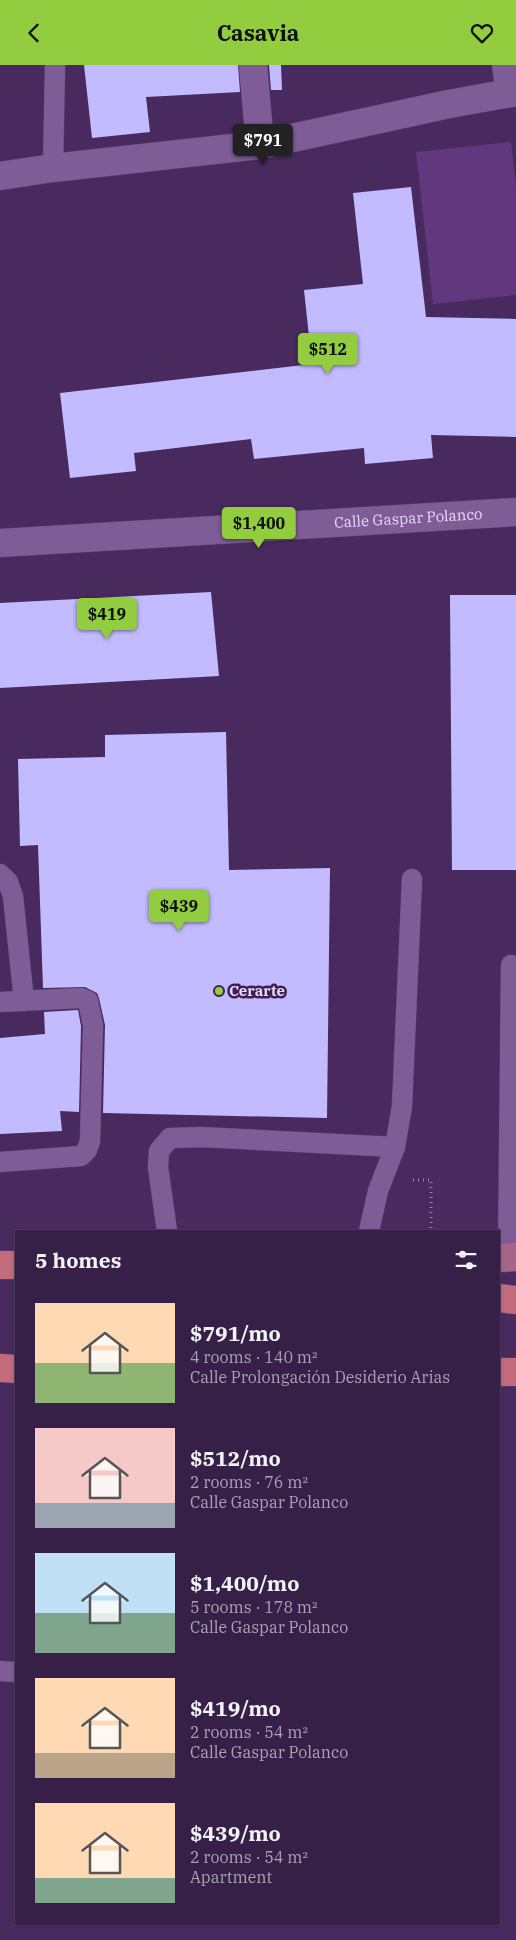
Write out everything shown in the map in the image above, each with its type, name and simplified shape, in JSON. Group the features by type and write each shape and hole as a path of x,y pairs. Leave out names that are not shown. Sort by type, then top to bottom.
{"highway":[{"path":"0,1265 15,1265"},
{"path":"500,1298 516,1300"},
{"path":"0,1368 15,1369"},
{"path":"500,1372 516,1372"}],"street":[{"path":"253,65 260,145"},
{"path":"0,176 53,168 260,145 449,104 513,93 506,65"},
{"name":"Calle Gaspar Polanco","path":"0,543 516,512"}],"lane":[{"path":"53,168 55,65"},
{"path":"0,873 8,882 13,895 24,1001"},
{"path":"369,1230 378,1191 395,1147 402,1106 412,879"},
{"path":"508,1257 511,965"},
{"path":"0,1002 81,998 88,1001 92,1025 90,1141 87,1150 81,1156 0,1161"},
{"path":"168,1230 158,1167 159,1151 170,1138 210,1137 395,1147"},
{"path":"0,1671 15,1672"}],"path":[{"path":"431,1180 431,1230"}],"shaded area":[{"path":"511,142 516,187 516,295 433,304 416,152"}],"building":[{"path":"84,65 238,65 240,92 146,97 150,132 92,138"},
{"path":"269,65 281,65 282,90 271,90"},
{"path":"411,187 426,317 516,319 516,437 431,435 433,458 365,464 364,448 254,459 251,439 134,453 136,471 70,478 60,393 312,364 304,290 363,284 353,193"},
{"path":"211,592 219,676 0,688 0,603"},
{"path":"450,595 516,595 516,870 452,870"},
{"name":"Cerarte","path":"226,732 229,870 330,868 327,1118 103,1113 105,1025 97,993 85,987 43,988 38,845 20,846 18,759 105,757 105,735"},
{"path":"78,1010 81,1026 79,1112 60,1111 62,1131 0,1134 0,1038 45,1034 44,1012"}],"place":[{"name":"Cerarte","path":"219,991"}]}
